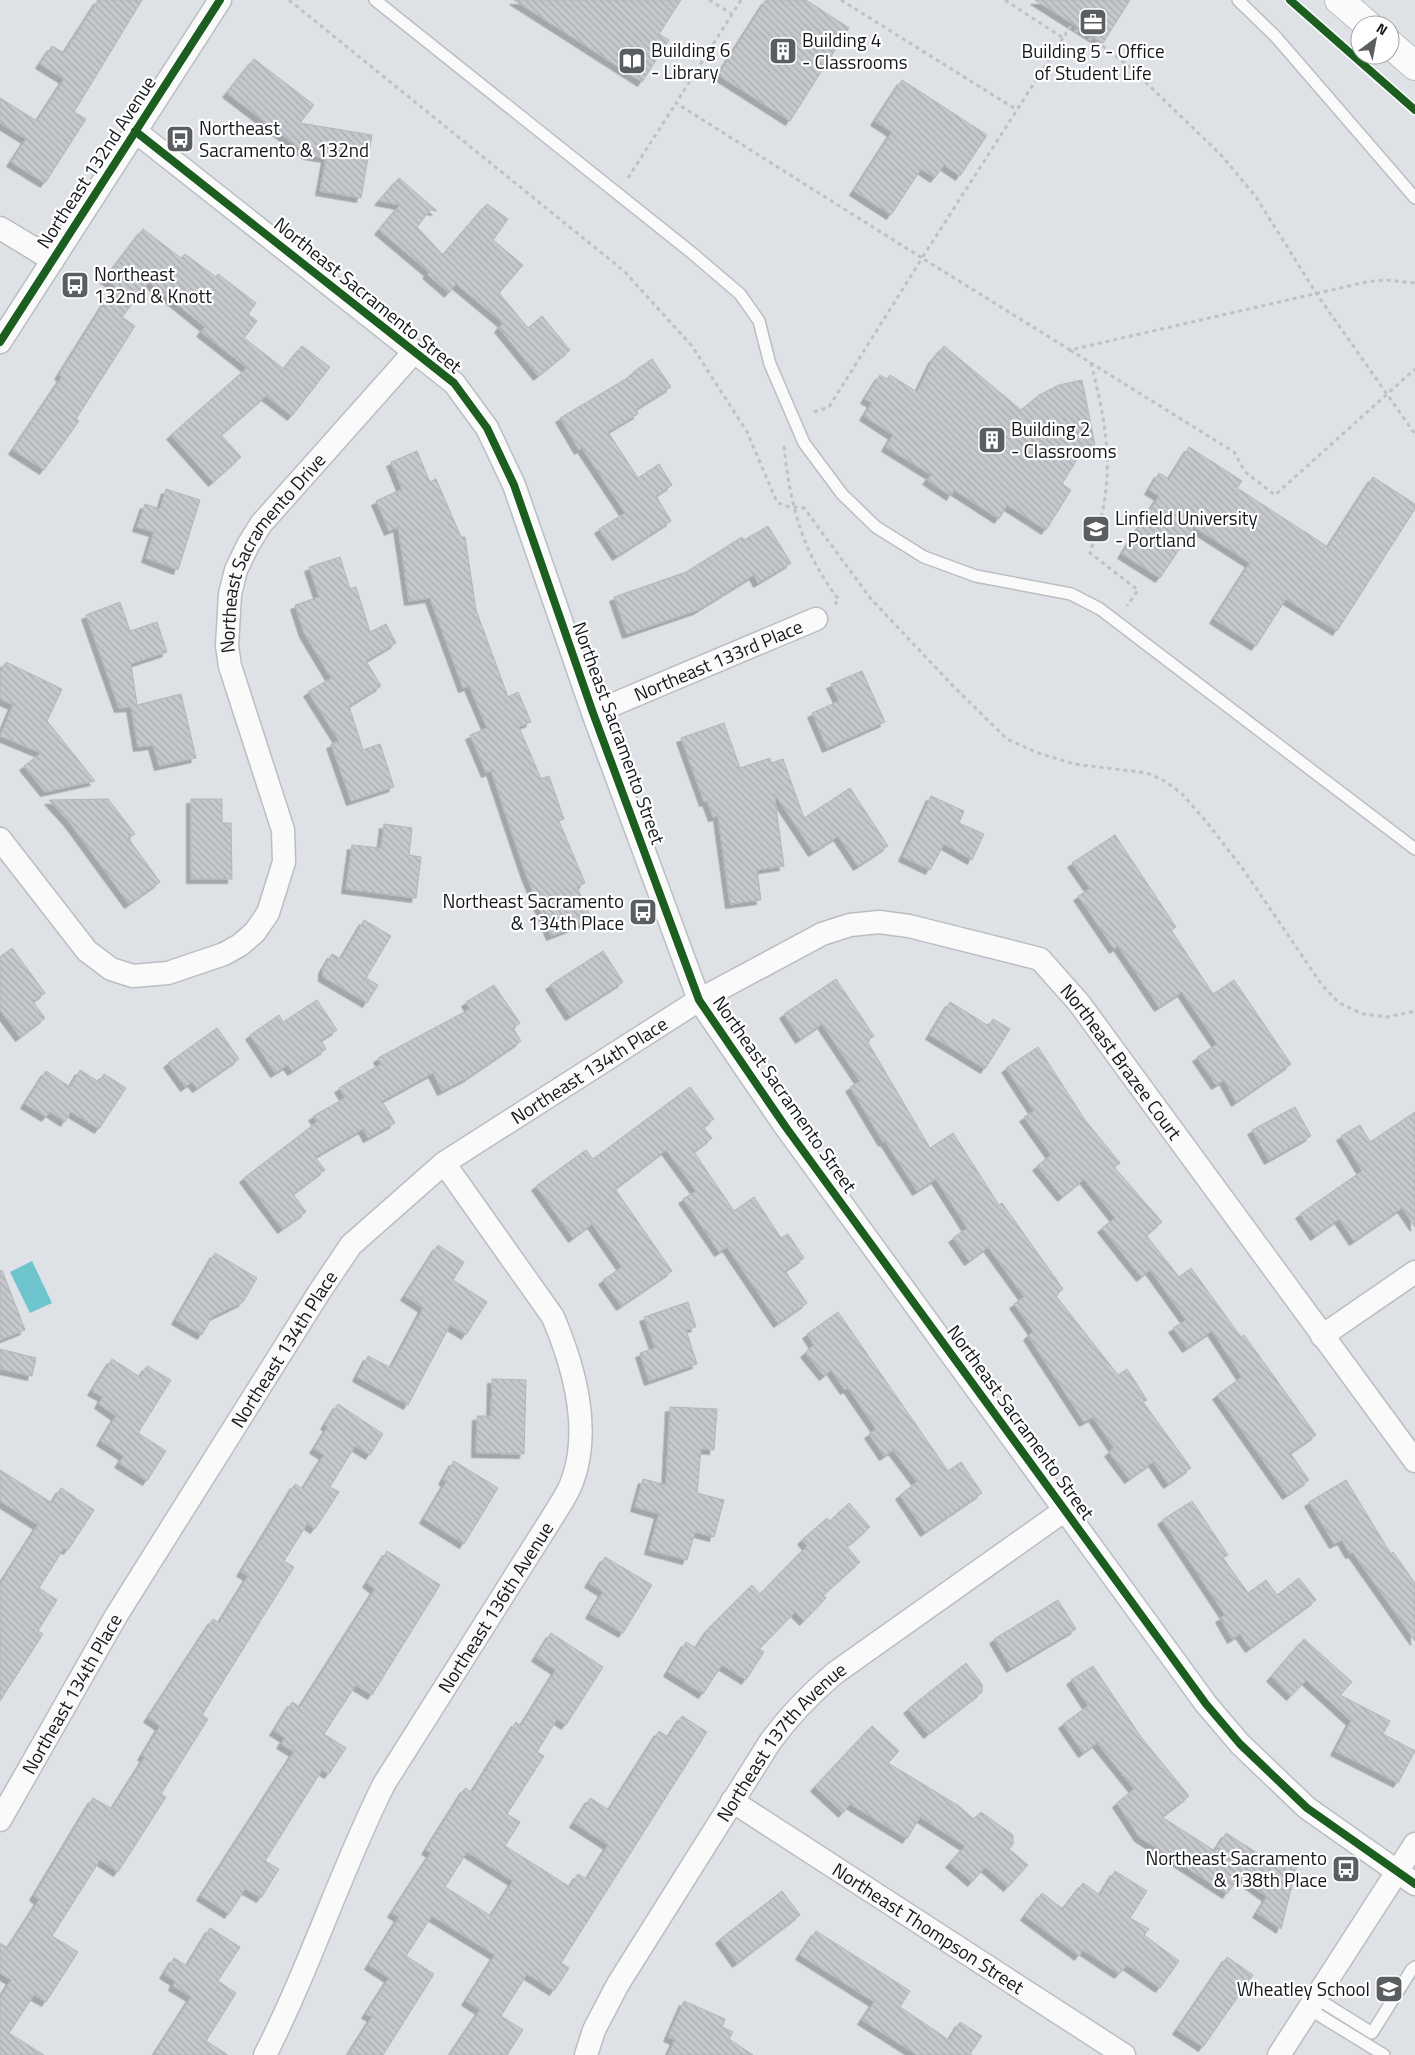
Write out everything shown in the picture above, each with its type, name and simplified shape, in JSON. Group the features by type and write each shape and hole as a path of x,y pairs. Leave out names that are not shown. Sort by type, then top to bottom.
{"highway":[{"path":"1339,0 1356,15"},
{"path":"1400,53 1415,66"}],"street":[{"name":"Northeast 132nd Avenue","path":"0,342 220,0"},
{"name":"Northeast Sacramento Street","path":"135,130 454,383 487,428 517,494 699,1000 769,1105 1206,1704 1240,1744 1307,1808 1406,1878"},
{"path":"0,228 53,260"},
{"name":"Northeast Sacramento Drive","path":"0,839 87,951 111,969 133,976 168,974 224,954 240,945 255,932 268,913 284,862 283,830 230,666 227,646 230,594 236,570 262,524 415,352"},
{"name":"Northeast 133rd Place","path":"594,712 816,619"},
{"name":"Northeast Brazee Court","path":"699,1000 822,934 850,925 879,922 909,926 1040,959 1079,1003 1415,1461"},
{"name":"Northeast 134th Place","path":"0,1820 116,1616 320,1291 351,1245 444,1163 699,1000"},
{"name":"Northeast 136th Avenue","path":"266,2055 292,2002 368,1816 384,1784 555,1513 572,1482 580,1450 580,1418 575,1383 565,1344 554,1316 444,1163"},
{"path":"1322,1336 1415,1272"},
{"name":"Northeast 137th Avenue","path":"586,2055 594,2030 603,2011 732,1801 770,1742 811,1693 1065,1510"},
{"name":"Northeast Thompson Street","path":"732,1801 1124,2055"},
{"path":"1279,2055 1312,2004 1406,1878 1415,1844"}],"lane":[{"path":"375,0 740,294 759,321 770,364 804,443 842,494 876,527 924,557 976,576 1071,594 1100,609 1415,849"},
{"path":"1238,0 1276,38 1415,198"},
{"path":"1312,2004 1372,2033 1412,1968 1415,1967"},
{"path":"1312,2004 1384,2055"}],"path":[{"path":"709,0 732,14"},
{"path":"616,193 741,0"},
{"path":"841,0 1017,110"},
{"path":"1005,0 1063,38"},
{"path":"816,619 839,600 826,583 805,544 788,490 784,444 809,413 829,408 922,258 1070,27 1104,47 1158,92 1222,156 1256,197 1316,293 1415,434"},
{"path":"676,103 1234,452 1245,472 1275,495 1415,369"},
{"path":"1070,350 1316,293 1385,280 1415,283"},
{"path":"1090,362 1107,434 1108,468 1105,499 1090,554 1138,590 1116,621"}],"water":[{"path":"32,1261 52,1303 30,1313 10,1272"}],"building":[{"path":"98,0 142,0 74,112 86,119 45,183 11,162 26,139 0,123 0,98 37,121 64,79 40,64 52,46 64,53"},
{"name":"Building 6 - Library","path":"514,0 681,0 659,34 669,40 642,82"},
{"name":"Building 4 - Classrooms","path":"766,0 806,0 849,28 790,121 718,75"},
{"name":"Building 5 - Office of Student Life","path":"1035,0 1130,0 1103,43"},
{"path":"254,59 314,105 300,123 372,135 361,198 320,191 326,158 308,155 227,93"},
{"path":"902,80 987,135 960,176 944,165 935,178 921,169 891,215 854,191 892,132 875,121"},
{"path":"399,178 437,211 430,210 417,227 443,255 487,204 508,219 493,240 523,265 499,293 528,328 542,316 570,350 538,376 499,328 503,323 456,284 449,293 427,274 429,272 379,230 400,205 379,201"},
{"path":"143,229 181,258 185,254 216,277 218,274 256,303 248,314 257,321 244,338 284,369 302,346 330,367 292,416 266,396 221,435 241,457 213,482 171,435 247,368 201,332 205,327 149,282 122,317 135,326 76,419 79,421 44,470 13,450 62,377 59,375 115,286 105,279"},
{"name":"Building 2 - Classrooms","path":"944,346 1021,410 1039,395 1059,385 1082,380 1095,445 1081,453 1062,484 1071,490 1046,530 1007,505 999,519 954,490 951,496 927,480 931,475 886,447 893,435 864,416 872,403 865,399 880,375 887,379 890,375 917,392 933,359"},
{"path":"652,359 671,387 636,409 638,414 608,432 638,478 659,464 672,485 656,496 671,521 617,556 599,529 625,513 582,448 579,450 560,418 634,374 633,372"},
{"path":"1189,447 1242,481 1237,488 1328,547 1373,477 1415,504 1415,509 1337,631 1286,599 1256,646 1214,619 1250,563 1194,527 1160,578 1122,554 1159,496 1149,490 1159,473 1169,479"},
{"path":"417,451 430,482 436,479 461,537 465,537 476,610 508,697 518,692 531,722 519,727 541,779 549,776 564,819 559,821 585,883 577,887 592,920 551,936 525,872 491,771 486,773 470,735 487,728 469,686 463,688 430,598 409,601 398,527 389,531 376,501 402,489 391,462"},
{"path":"166,489 200,500 178,570 146,558 154,532 137,527 145,504 160,509"},
{"path":"768,526 791,563 758,583 754,575 698,610 627,634 614,597 686,572 742,537 744,540"},
{"path":"340,557 350,589 356,587 370,632 386,624 396,643 366,661 381,686 349,706 363,750 380,744 394,787 351,801 331,744 339,741 308,692 331,678 304,633 295,605 319,597 309,567"},
{"path":"120,602 130,631 157,622 167,652 131,664 137,705 181,694 196,758 159,766 153,745 138,747 131,707 119,708 86,615"},
{"path":"6,662 62,689 47,721 95,781 45,792 24,766 41,753 0,736 13,705 0,699 0,673"},
{"path":"862,671 885,722 827,748 812,713 839,701 831,684"},
{"path":"724,723 740,768 770,758 771,763 783,759 804,818 850,788 888,846 858,866 838,836 813,852 774,793 784,866 757,870 761,900 730,904 718,816 713,817 707,801 704,802 681,738"},
{"path":"931,796 964,811 959,823 984,834 972,860 944,844 930,870 903,857"},
{"path":"108,799 135,834 128,838 160,882 129,904 69,822 49,800"},
{"path":"191,799 222,799 222,823 231,823 232,879 191,879"},
{"path":"384,824 412,828 409,855 421,857 416,898 346,889 352,845 381,848"},
{"path":"1115,835 1176,927 1171,930 1213,994 1234,980 1291,1064 1236,1102 1224,1080 1216,1085 1197,1057 1217,1044 1182,992 1159,1007 1118,946 1114,949 1078,896 1090,889 1072,863"},
{"path":"364,920 391,936 366,978 378,985 367,1003 323,977 323,969 332,954 341,959"},
{"path":"12,948 45,993 33,1002 45,1018 20,1037 0,1010 0,957"},
{"path":"603,951 623,982 570,1016 550,985"},
{"path":"836,979 874,1036 867,1041 930,1148 953,1133 999,1205 1002,1203 1063,1289 1056,1296 1118,1375 1127,1369 1147,1400 1143,1402 1191,1468 1168,1484 1153,1462 1129,1479 1109,1452 1114,1448 1093,1417 1084,1422 1028,1336 1033,1331 1014,1304 1024,1297 988,1247 969,1261 953,1238 967,1228 936,1179 917,1191 885,1141 883,1142 850,1087 860,1081 822,1024 800,1039 784,1014"},
{"path":"494,985 520,1023 513,1028 521,1041 467,1078 442,1091 433,1073 382,1101 395,1123 368,1138 363,1129 315,1157 325,1170 293,1194 306,1212 282,1229 244,1178 317,1122 313,1116 345,1098 339,1088 381,1064 378,1058 470,1009 466,1002"},
{"path":"317,1000 337,1030 321,1040 326,1049 292,1071 288,1065 275,1073 250,1035 279,1015 283,1022"},
{"path":"950,1002 989,1026 993,1019 1010,1029 985,1069 930,1035"},
{"path":"217,1028 239,1059 197,1088 192,1082 185,1087 168,1063"},
{"path":"1038,1047 1085,1120 1120,1163 1114,1167 1162,1222 1146,1235 1179,1277 1191,1268 1241,1337 1244,1335 1316,1435 1290,1453 1309,1480 1287,1495 1217,1395 1242,1377 1212,1331 1187,1348 1173,1328 1186,1320 1150,1270 1141,1277 1102,1228 1115,1218 1084,1179 1062,1197 1037,1166 1051,1155 1024,1117 1034,1111 1006,1068"},
{"path":"80,1070 99,1082 104,1074 126,1088 99,1129 71,1112 65,1122 50,1112 46,1117 25,1104 46,1071 70,1087"},
{"path":"690,1087 714,1119 703,1127 712,1138 694,1152 734,1211 754,1197 781,1238 788,1234 804,1258 785,1271 807,1303 778,1323 727,1247 719,1252 683,1199 696,1191 666,1150 615,1189 672,1271 621,1306 603,1280 622,1267 592,1224 573,1238 536,1186 586,1150 593,1159"},
{"path":"1295,1107 1311,1136 1269,1160 1252,1130"},
{"path":"1415,1112 1415,1227 1402,1208 1354,1241 1339,1219 1315,1236 1300,1214 1362,1171 1341,1136 1360,1125 1370,1142"},
{"path":"438,1245 464,1262 453,1280 487,1302 466,1335 450,1325 408,1405 357,1377 368,1356 391,1368 423,1308 405,1296"},
{"path":"215,1253 257,1278 243,1302 212,1317 202,1335 176,1320"},
{"path":"2,1270 25,1330 0,1340 0,1271"},
{"path":"688,1302 696,1327 686,1330 697,1364 649,1381 640,1353 655,1348 644,1317"},
{"path":"838,1312 948,1471 961,1462 982,1493 925,1532 900,1495 917,1482 893,1450 884,1456 869,1434 876,1429 848,1388 845,1390 831,1370 824,1376 805,1353 814,1345 807,1334"},
{"path":"0,1349 36,1358 32,1376 0,1369"},
{"path":"112,1359 140,1377 147,1366 171,1380 138,1433 166,1451 147,1481 119,1463 124,1456 101,1441 116,1416 99,1404 103,1397 92,1391"},
{"path":"492,1379 526,1380 524,1454 476,1453 477,1416 491,1416"},
{"path":"338,1404 383,1434 370,1455 355,1446 330,1487 339,1492 315,1529 307,1524 284,1561 294,1567 202,1715 208,1719 161,1794 166,1797 118,1872 100,1860 52,1936 78,1952 46,2002 34,1995 9,2033 44,2055 0,2055 0,1998 11,1980 0,1973 0,1943 8,1948 39,1900 34,1896 93,1798 112,1809 145,1757 142,1756 160,1726 148,1718 213,1619 219,1623 248,1576 241,1572 295,1484 303,1489 324,1455 314,1449 328,1427 325,1425"},
{"path":"670,1407 717,1409 714,1450 701,1449 697,1493 724,1500 714,1537 695,1532 687,1560 649,1550 659,1514 635,1507 643,1479 666,1485"},
{"path":"454,1461 498,1488 464,1544 424,1519 446,1482 443,1480"},
{"path":"0,1470 52,1503 61,1488 94,1510 68,1550 64,1548 39,1588 57,1600 38,1631 43,1634 0,1701 0,1584 38,1525 0,1501"},
{"path":"1346,1480 1391,1554 1393,1552 1415,1583 1415,1641 1353,1553 1350,1554 1342,1540 1334,1544 1309,1502"},
{"path":"1192,1501 1228,1555 1223,1558 1248,1593 1266,1580 1277,1595 1299,1578 1316,1600 1250,1648 1240,1634 1232,1639 1220,1618 1225,1615 1162,1520"},
{"path":"849,1503 870,1527 847,1547 860,1562 823,1595 826,1598 804,1621 795,1612 759,1649 764,1652 746,1680 722,1665 703,1694 668,1672 686,1642 696,1648 710,1627 752,1585 760,1594 807,1546 802,1540 827,1518 830,1521"},
{"path":"387,1551 440,1585 372,1695 356,1685 324,1734 346,1748 329,1774 322,1770 265,1861 279,1869 261,1898 245,1889 229,1914 201,1896 294,1752 281,1744 285,1738 274,1731 292,1702 300,1707 375,1589 367,1583"},
{"path":"605,1557 652,1585 623,1633 590,1614 603,1592 589,1583"},
{"path":"1058,1600 1076,1629 1011,1668 994,1639"},
{"path":"551,1633 603,1667 566,1725 557,1719 537,1752 544,1756 507,1814 520,1822 505,1846 570,1887 578,1874 587,1879 608,1845 574,1823 590,1798 609,1810 659,1731 668,1737 682,1716 707,1732 561,1963 569,1968 554,1991 527,1974 501,2016 523,2030 507,2055 450,2055 480,2010 466,2001 495,1955 432,1916 406,1956 434,1974 383,2055 348,2055 372,2017 366,2014 389,1978 369,1965 399,1917 392,1913 431,1853 426,1850 465,1788 472,1792 516,1722 521,1726 556,1670 536,1657","holes":["467,1852 513,1881 491,1916 445,1887"]},
{"path":"1304,1639 1352,1682 1340,1695 1390,1721 1383,1734 1415,1751 1398,1783 1335,1751 1351,1721 1306,1680 1291,1696 1271,1677"},
{"path":"966,1663 982,1684 982,1692 928,1734 908,1709"},
{"path":"1093,1666 1141,1737 1189,1796 1162,1817 1215,1851 1226,1833 1268,1860 1289,1866 1297,1853 1300,1854 1281,1929 1257,1913 1267,1897 1239,1877 1227,1894 1139,1837 1117,1803 1134,1789 1097,1743 1083,1753 1063,1724 1088,1706 1071,1680"},
{"path":"872,1726 899,1751 888,1763 959,1806 973,1819 981,1812 1013,1835 1013,1844 1009,1849 1028,1865 1008,1887 985,1867 972,1882 950,1863 965,1846 920,1817 907,1839 850,1804 843,1813 815,1787"},
{"path":"1115,1871 1147,1891 1130,1918 1149,1929 1144,1935 1179,1961 1160,1988 1127,1965 1119,1974 1083,1950 1079,1956 1025,1916 1042,1893 1063,1909 1083,1883 1100,1895"},
{"path":"782,1891 800,1915 737,1963 720,1939"},
{"path":"210,1928 240,1947 218,1981 236,1993 206,2041 228,2055 154,2055 191,1997 173,1986 175,1981 164,1974 174,1958 187,1966"},
{"path":"816,1931 910,1991 900,2007 949,2040 960,2022 982,2036 970,2054 972,2055 917,2055 862,2020 874,2002 800,1955"},
{"path":"1227,1957 1253,1975 1203,2047 1177,2030"},
{"path":"684,2001 725,2019 722,2027 733,2032 729,2039 753,2055 668,2055 675,2040 668,2037"}],"cycle path":[{"path":"0,342 220,0"},
{"path":"1290,0 1415,110"},
{"path":"135,131 454,383 487,428 514,485 593,713 699,1000 785,1126 1206,1704 1240,1744 1307,1808 1415,1884"}],"place":[{"name":"Building 5 - Office of Student Life","path":"1093,22"},
{"name":"Building 4 - Classrooms","path":"783,51"},
{"name":"Building 6 - Library","path":"632,61"},
{"name":"Northeast Sacramento & 132nd","path":"180,139"},
{"name":"Northeast 132nd & Knott","path":"75,285"},
{"name":"Building 2 - Classrooms","path":"992,440"},
{"name":"Linfield University - Portland","path":"1096,529"},
{"name":"Northeast Sacramento & 134th Place","path":"643,912"},
{"name":"Northeast Sacramento & 138th Place","path":"1346,1869"},
{"name":"Wheatley School","path":"1389,1989"}]}
